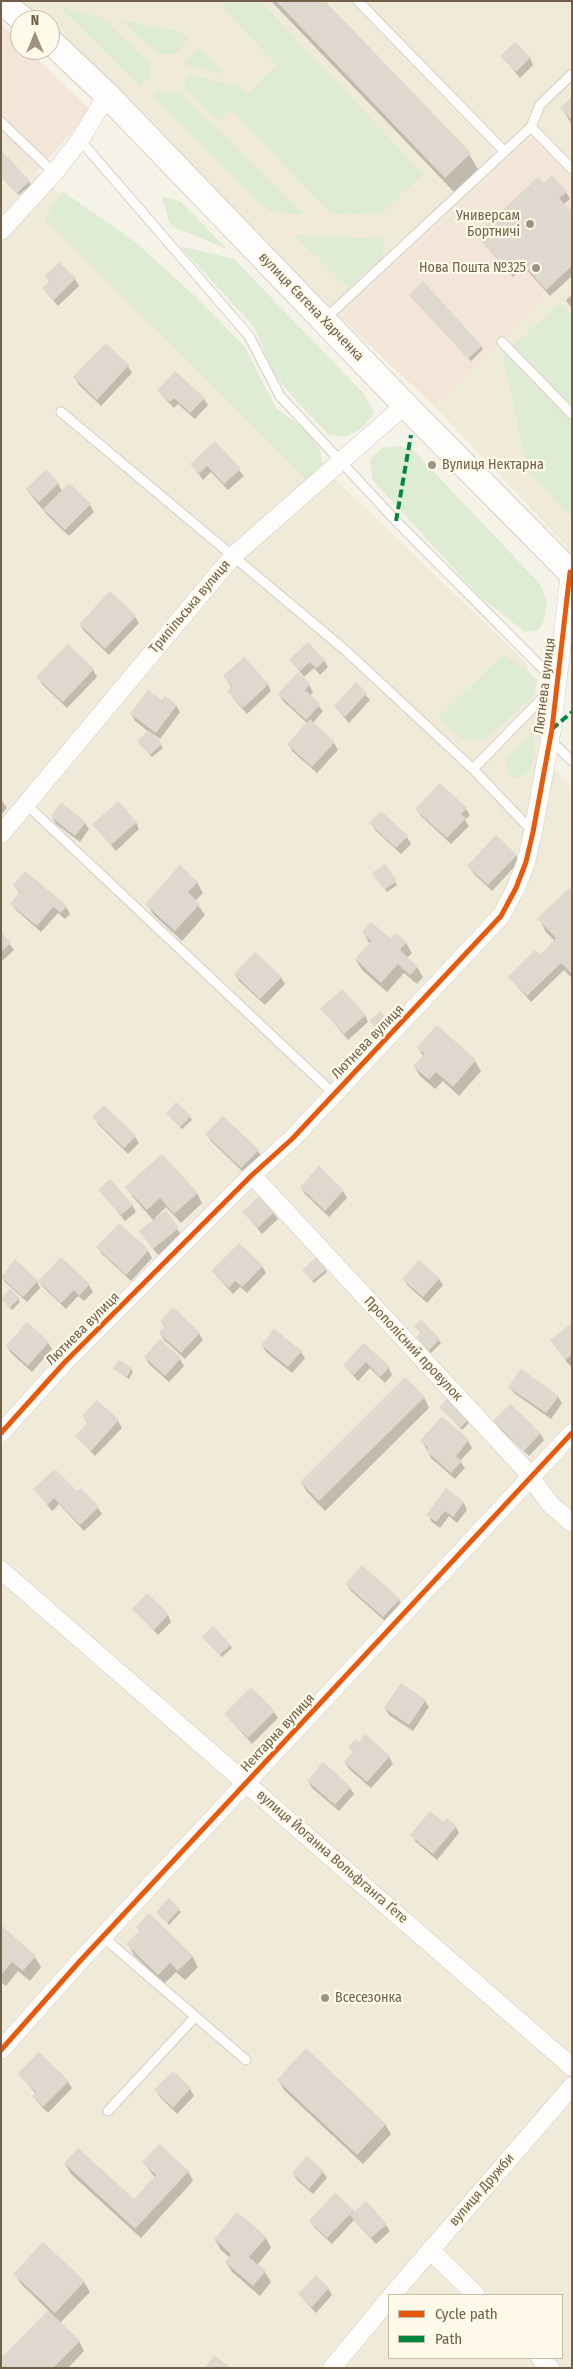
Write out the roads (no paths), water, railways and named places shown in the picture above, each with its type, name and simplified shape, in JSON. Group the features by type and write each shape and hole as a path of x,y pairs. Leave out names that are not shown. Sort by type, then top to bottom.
{"main road":[{"path":"1,2 11,10"},
{"name":"вулиця Євгена Харченка","path":"60,50 107,95 405,405 571,573"}],"street":[{"path":"1,231 54,173 80,140 107,95"},
{"name":"Трипільська вулиця","path":"1,834 233,556 405,405"},
{"name":"Лютнева вулиця","path":"1,1433 64,1363 252,1175 292,1139 501,916 520,879 533,832 550,740 571,573"},
{"name":"Прополісний провулок","path":"252,1175 522,1466 551,1505 572,1523"},
{"name":"Нектарна вулиця","path":"1,2050 103,1937 572,1433"},
{"name":"вулиця Йоганна Вольфганга Ґете","path":"1,1570 572,2067"},
{"name":"вулиця Дружби","path":"393,2294 572,2086"},
{"path":"430,2250 475,2294"},
{"path":"332,2368 388,2300"},
{"path":"541,2359 550,2368"}],"lane":[{"path":"358,1 504,151"},
{"path":"324,321 531,127 540,105 572,74"},
{"path":"1,122 54,173"},
{"path":"531,127 572,169"},
{"path":"80,140 250,336 280,396 339,462 557,683 473,768"},
{"path":"502,342 572,414"},
{"path":"61,412 345,650 473,768 533,832"},
{"path":"550,740 572,761"},
{"path":"27,805 334,1094"},
{"path":"103,1937 246,2060"},
{"path":"108,2111 195,2017"}],"place":[{"name":"Универсам Бортничі","path":"530,224"},
{"name":"Нова Пошта №325","path":"536,268"},
{"name":"Вулиця Нектарна","path":"432,465"},
{"name":"Всесезонка","path":"325,1998"}]}
